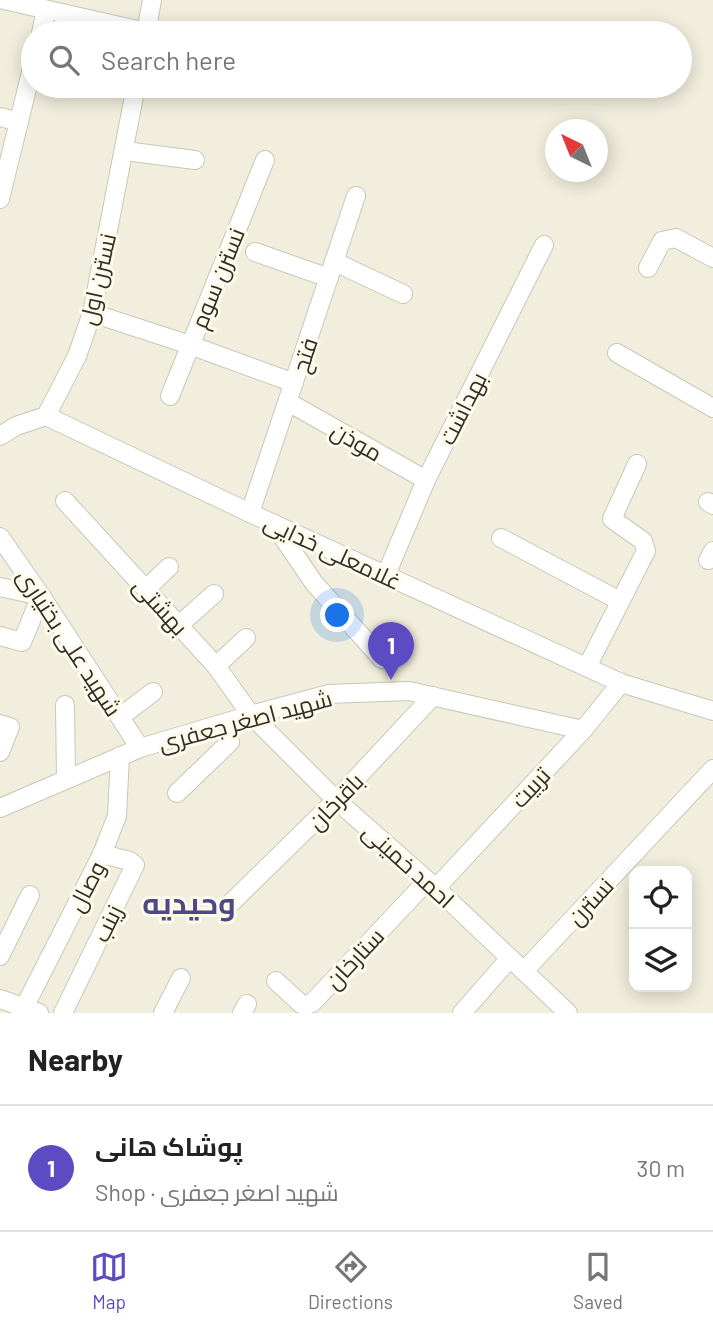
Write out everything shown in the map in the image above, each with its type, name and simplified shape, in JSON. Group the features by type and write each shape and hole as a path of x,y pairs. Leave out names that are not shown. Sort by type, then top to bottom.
{"street":[{"path":"4,0 94,21"},
{"path":"148,21 152,0"},
{"path":"44,21 46,10"},
{"path":"0,199 4,169 25,98"},
{"name":"نسترن اول","path":"46,416 77,356 92,313 134,98"},
{"path":"0,117 19,122"},
{"path":"124,151 195,160"},
{"name":"نسترن سوم","path":"170,396 264,160"},
{"name":"فتح","path":"250,513 356,196"},
{"path":"648,268 662,240 676,238 713,257"},
{"name":"بهداشت","path":"386,575 426,480 544,245"},
{"path":"256,252 332,270 403,294"},
{"path":"92,313 295,383"},
{"path":"617,353 713,408"},
{"name":"موذن","path":"288,402 426,480"},
{"path":"0,436 16,426 46,416"},
{"name":"غلامعلی خدایی","path":"46,416 621,683 713,710"},
{"path":"587,667 646,551 643,541 611,520 637,464"},
{"name":"بهشتی","path":"65,501 216,666 251,715"},
{"path":"274,523 314,583 382,659"},
{"name":"شهید علی بختیاری","path":"0,537 140,748"},
{"path":"501,538 620,601"},
{"path":"146,589 169,567"},
{"path":"0,587 41,596 22,642 0,636"},
{"path":"179,625 214,594"},
{"path":"216,666 246,638"},
{"name":"تربیت","path":"431,884 583,730 621,683"},
{"name":"شهید اصغر جعفری","path":"0,808 140,748 329,694 410,691 583,730"},
{"path":"120,718 153,692"},
{"name":"باقرخان","path":"232,902 336,800 433,696"},
{"path":"65,705 66,779"},
{"name":"احمد خمینی","path":"251,715 336,800 431,884 568,1013"},
{"path":"0,724 10,727 0,752"},
{"path":"177,793 230,742 223,724"},
{"name":"وصال","path":"31,1010 117,816 120,756"},
{"name":"نسترن","path":"524,971 713,769"},
{"name":"زینب","path":"63,1013 135,865 130,861 102,855"},
{"name":"ستارخان","path":"276,981 301,1004 312,1003 431,884"},
{"path":"0,956 30,895"},
{"path":"462,1013 510,958"},
{"path":"163,1013 181,978"},
{"path":"0,999 31,1010"}],"place":[{"name":"پوشاک هانی","path":"391,680"}],"district":[{"name":"وحیدیه","path":"189,902"}]}
